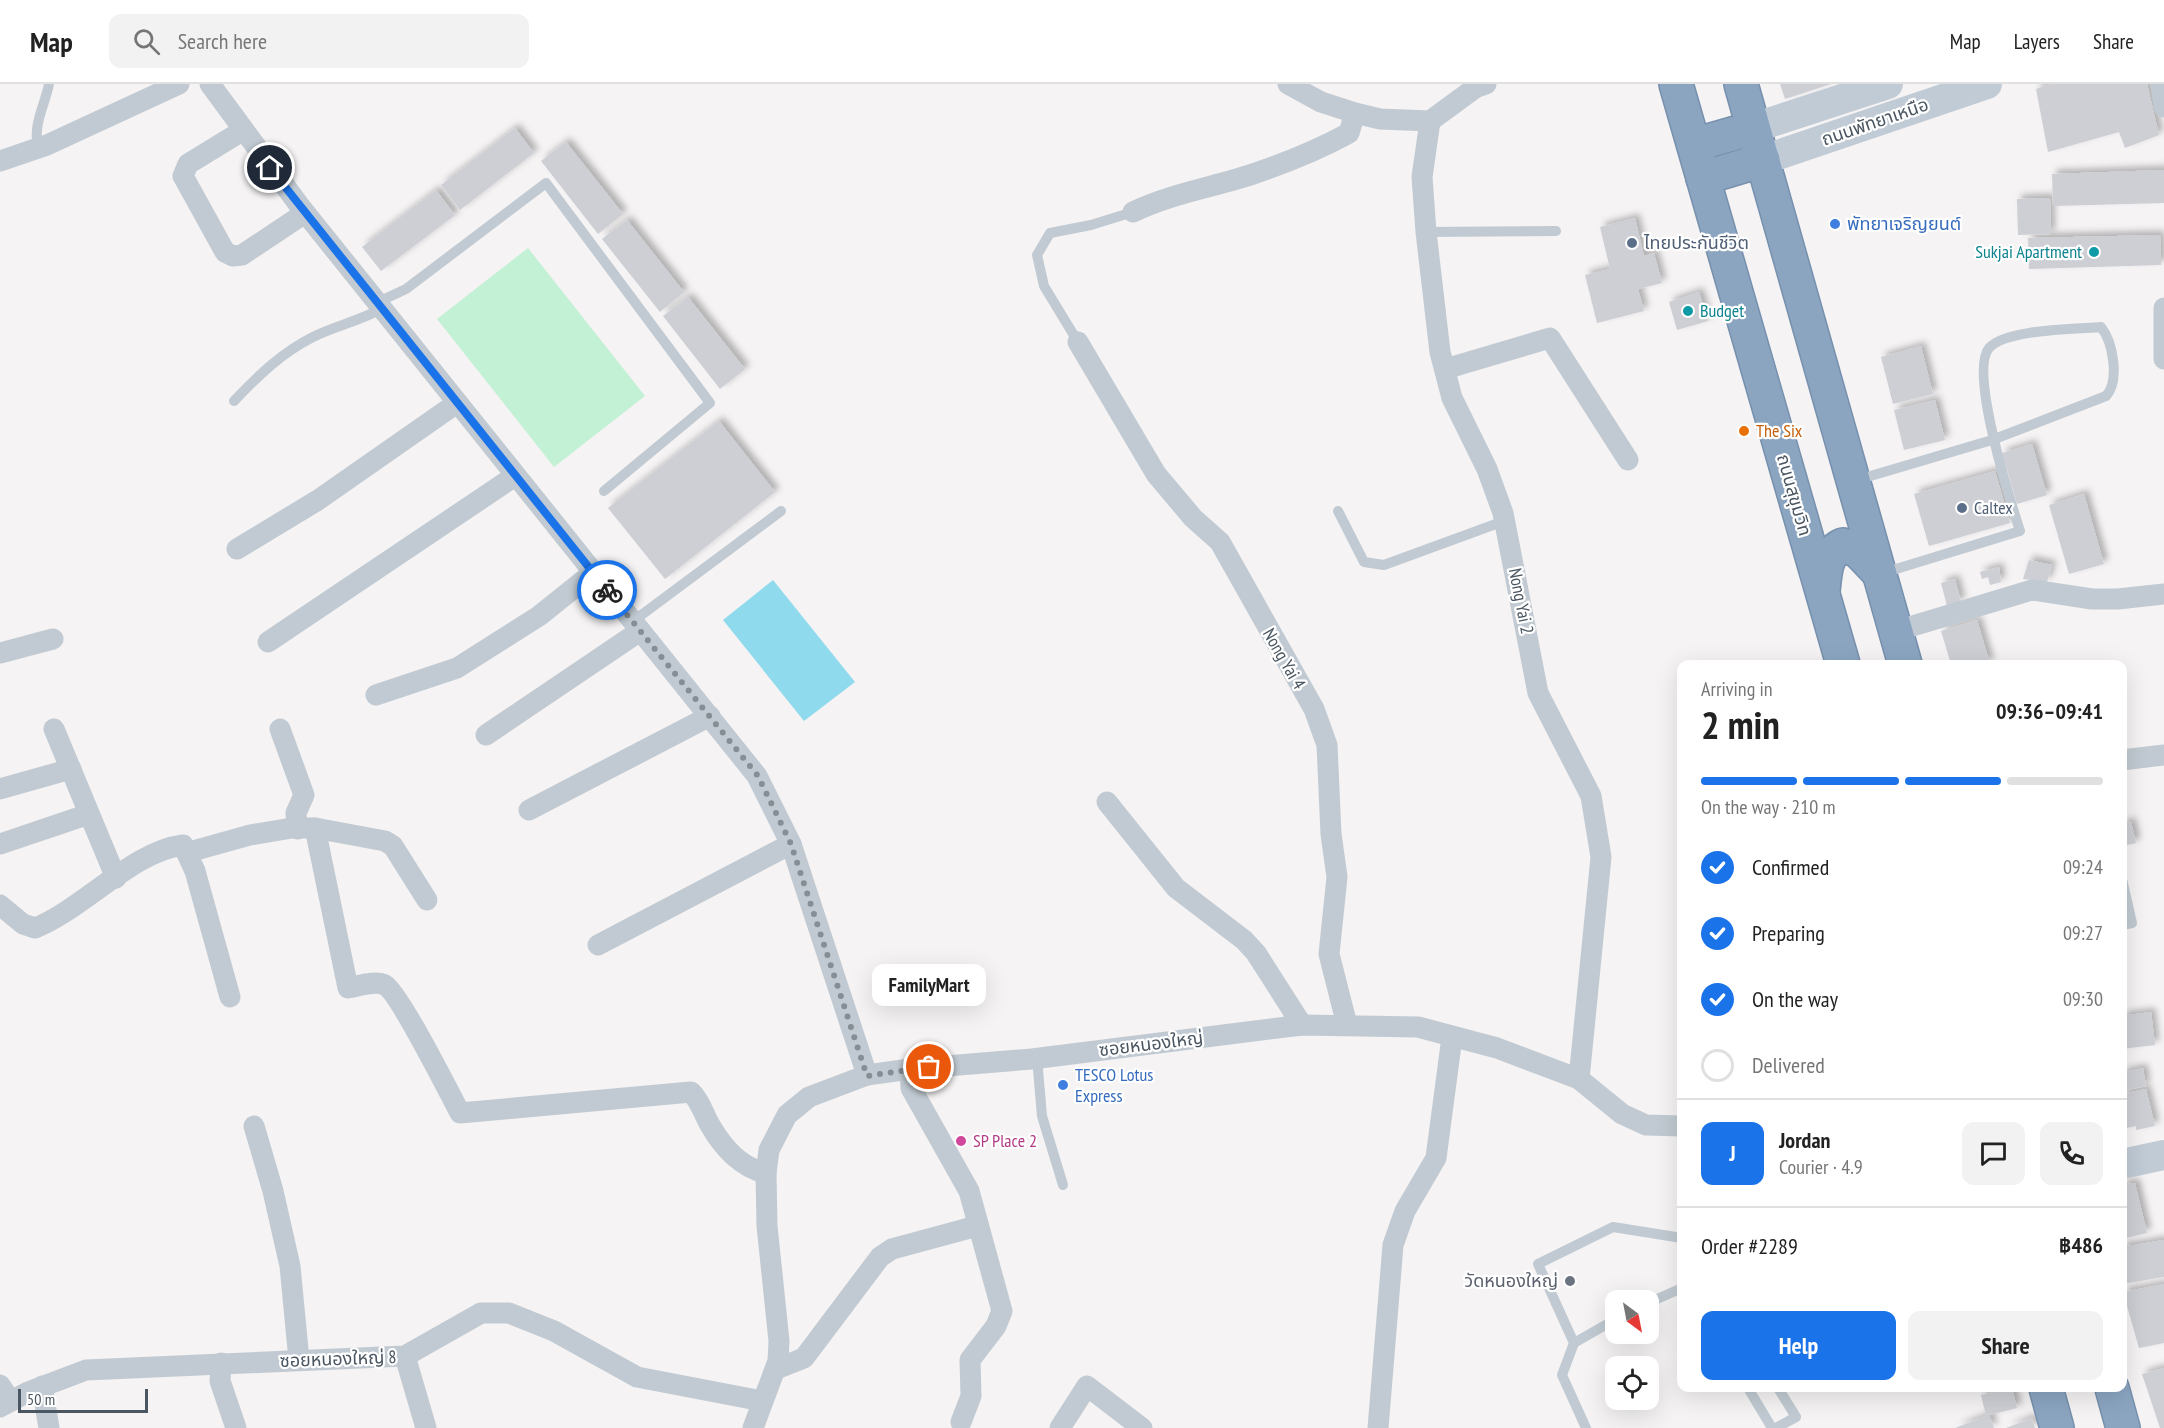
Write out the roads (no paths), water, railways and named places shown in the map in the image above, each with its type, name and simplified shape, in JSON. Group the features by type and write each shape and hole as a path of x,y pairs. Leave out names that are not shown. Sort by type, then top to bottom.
{"highway":[{"name":"ถนนสุขุมวิท","path":"1676,84 1822,593 1837,660"},
{"path":"1741,84 1904,660"},
{"path":"1694,146 1753,128"},
{"path":"1703,178 1763,160"},
{"path":"1822,593 1827,562 1834,549 1843,545 1858,550 1880,574"},
{"path":"2047,1392 2057,1428"},
{"path":"2113,1392 2123,1428"}],"main road":[{"name":"ถนนพัทยาเหนือ","path":"1753,128 1888,84"},
{"name":"ถนนพัทยาเหนือ","path":"1763,160 1987,84"},
{"path":"2127,1163 2164,1155"}],"street":[{"path":"0,161 38,148 179,84"},
{"path":"210,84 242,131 305,213 514,476 758,776 791,844 867,1076"},
{"path":"1288,84 1321,102 1355,113 1380,119 1430,121 1475,88 1486,84"},
{"path":"2161,84 2164,107"},
{"path":"1133,212 1157,200 1256,173 1323,147 1349,133 1355,113"},
{"name":"Nong Yai 2","path":"1430,121 1422,177 1426,232 1444,369 1452,398 1487,469 1504,521 1538,693 1591,796 1601,857 1579,1079"},
{"path":"242,131 188,164 183,176 186,186 225,252 233,256 242,255 305,213"},
{"path":"2164,308 2164,359"},
{"path":"1444,369 1550,338 1628,460"},
{"name":"Nong Yai 4","path":"1078,342 1156,474 1193,518 1220,542 1314,709 1327,745 1331,834 1337,877 1329,954 1347,1025"},
{"path":"237,549 318,500 457,403"},
{"path":"268,642 514,476"},
{"path":"376,695 457,668 538,616 594,572"},
{"path":"1896,631 2032,590 2092,599 2118,599 2164,594"},
{"path":"486,735 636,626"},
{"path":"0,653 53,639"},
{"path":"529,810 710,716"},
{"path":"54,729 117,878"},
{"path":"280,729 304,795 296,813 306,829 348,988 377,983 387,986 409,1019 460,1113 691,1092 699,1100 722,1144 741,1162 766,1173"},
{"path":"2127,759 2164,755"},
{"path":"0,789 71,769"},
{"path":"1107,802 1176,888 1244,940 1256,953 1302,1025"},
{"path":"0,844 89,814"},
{"path":"189,852 250,835 306,829 375,839 393,846 427,900"},
{"path":"598,945 791,844"},
{"path":"0,905 23,924 35,928 169,847 183,845 189,852 231,998"},
{"name":"ซอยหนองใหญ่","path":"753,1428 776,1369 779,1341 767,1226 766,1173 769,1150 787,1115 809,1097 867,1076 910,1069 1037,1058 1302,1025 1418,1027 1497,1048 1579,1079 1622,1114 1646,1125 1677,1130"},
{"path":"1378,1428 1393,1245 1405,1212 1436,1158 1452,1037"},
{"path":"910,1069 911,1088 969,1191 1002,1311 996,1326 970,1360 971,1396 961,1422"},
{"path":"254,1126 273,1191 290,1266 299,1360"},
{"path":"776,1369 804,1358 880,1257 892,1249 977,1226"},
{"name":"ซอยหนองใหญ่ 8","path":"3,1397 86,1370 405,1356 481,1313 509,1313 554,1331 637,1377 762,1401"},
{"path":"405,1356 426,1428"},
{"path":"221,1364 220,1381 236,1428"},
{"path":"42,1386 49,1428"},
{"path":"1060,1428 1087,1386 1142,1428"}],"lane":[{"path":"38,148 35,134 38,116 49,86 62,84"},
{"path":"234,401 270,364 314,336 379,306 406,289 546,183 710,403 604,491"},
{"path":"1078,342 1044,286 1036,255 1050,233 1091,225 1133,212"},
{"path":"1426,232 1556,231"},
{"path":"1854,481 1992,440 2106,396 2114,384 2108,335 2101,327 2012,336 1990,346 1982,361 1992,440 2020,531 1880,574"},
{"path":"636,626 781,511"},
{"path":"1338,511 1364,562 1384,565 1504,521"},
{"path":"2127,901 2132,923 2127,924"},
{"path":"1037,1058 1042,1116 1063,1185"},
{"path":"1574,1343 1538,1264 1613,1227 1677,1237"},
{"path":"1659,1298 1677,1290"},
{"path":"1586,1428 1562,1375 1574,1343 1605,1325"},
{"path":"1751,1392 1774,1428 1796,1417 1780,1392"}],"water":[{"path":"773,580 855,682 804,721 723,620"}],"place":[{"name":"พัทยาเจริญยนต์","path":"1835,224"},
{"name":"ไทยประกันชีวิต","path":"1632,243"},
{"name":"Sukjai Apartment","path":"2094,252"},
{"name":"Budget","path":"1688,311"},
{"name":"The Six","path":"1744,431"},
{"name":"Caltex","path":"1962,508"},
{"name":"FamilyMart","path":"929,1067"},
{"name":"TESCO Lotus Express","path":"1063,1085"},
{"name":"SP Place 2","path":"961,1141"},
{"name":"วัดหนองใหญ่","path":"1570,1281"}]}
